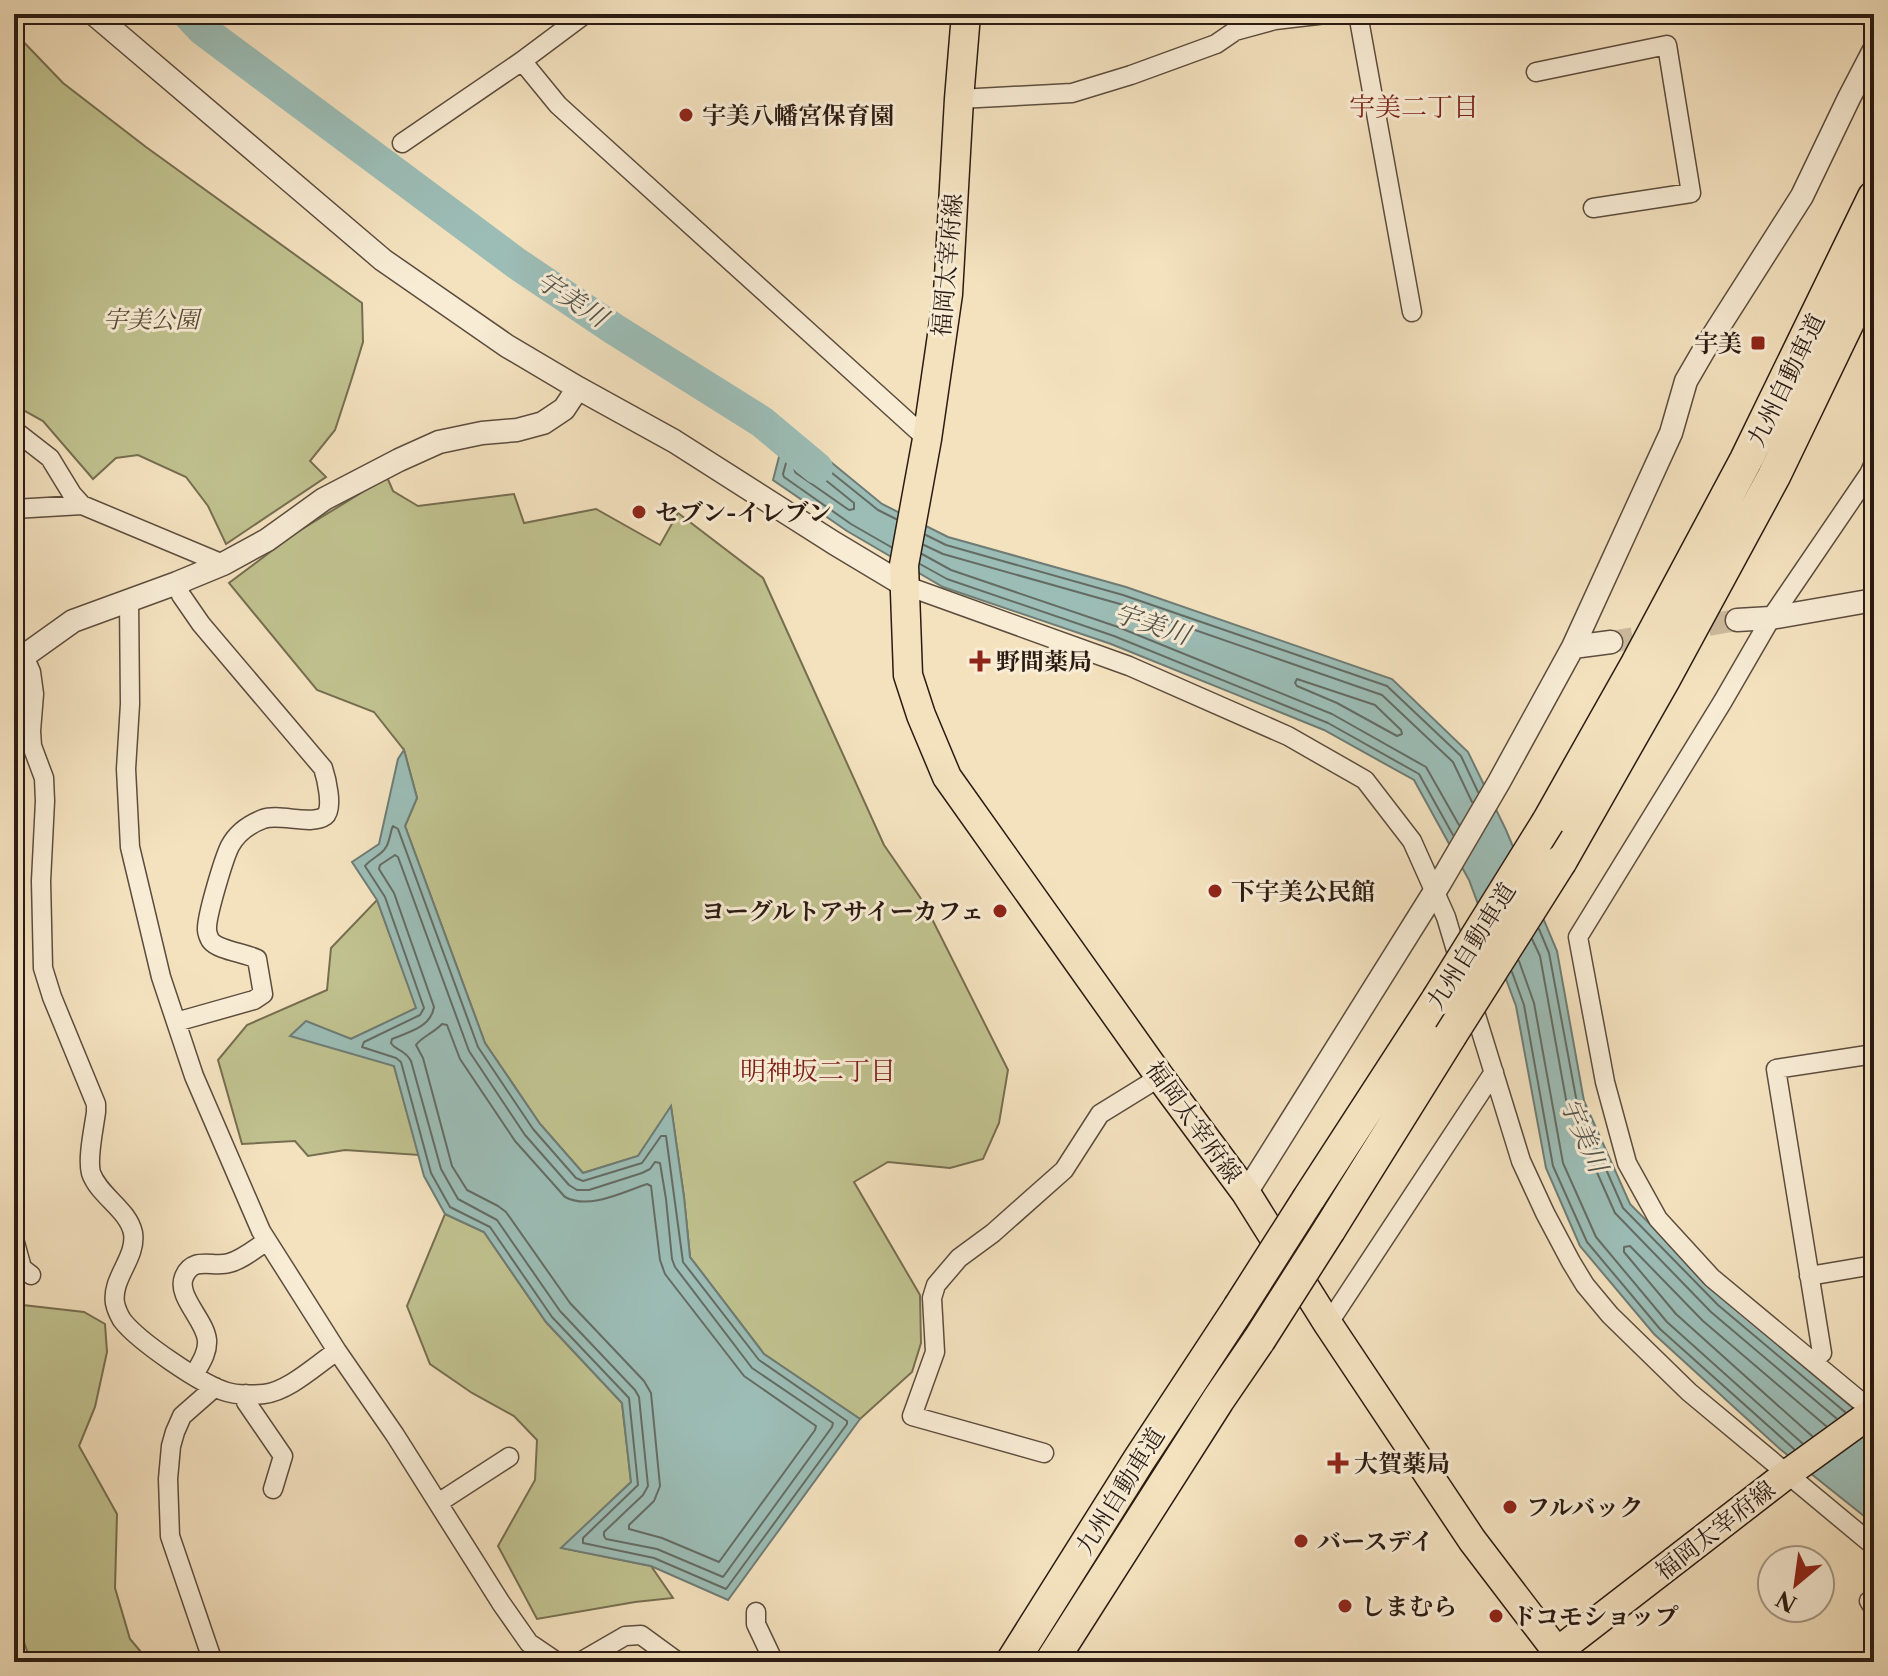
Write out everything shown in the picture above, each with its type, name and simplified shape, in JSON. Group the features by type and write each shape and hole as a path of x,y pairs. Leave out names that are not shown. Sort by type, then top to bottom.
{"highway":[{"name":"九州自動車道","path":"1012,1662 1438,999 1548,822 1746,460 1874,197"},
{"name":"九州自動車道","path":"1051,1662 1329,1230 1560,862 1774,476 1874,268"}],"main road":[{"name":"福岡太宰府線","path":"966,14 948,294 904,575 908,675 947,777 1246,1193 1328,1324 1555,1658 1787,1474 1866,1406"}],"street":[{"path":"94,14 383,260 507,346 904,575 1129,666 1288,736 1365,780 1412,841 1437,887 1521,1161 1545,1213 1585,1285 1610,1315 1689,1392 1874,1546"},
{"path":"402,143 585,14"},
{"path":"959,99 1072,93 1216,44 1235,31 1275,20 1326,14"},
{"path":"1358,14 1412,312"},
{"path":"1536,72 1667,45 1691,193 1593,208"},
{"path":"1246,1193 1499,782 1573,647 1671,433 1686,381 1802,196 1874,50"},
{"path":"522,61 558,105 927,439"},
{"path":"337,1351 287,1386 265,1394 227,1392 159,1353 122,1319 116,1306 114,1290 132,1246 133,1232 90,1171 96,1104 43,968 41,881 44,778 32,746 34,694 31,672 19,662 73,621 223,564 267,540 324,499 399,460 439,442 543,423 564,409 578,388"},
{"path":"14,430 50,458 82,505 223,564"},
{"path":"1866,1406 1712,1278 1658,1219 1627,1163 1605,1082 1578,937 1771,618 1874,463"},
{"path":"14,509 82,505"},
{"path":"176,1022 254,1000 263,994 257,959 216,946 209,940 206,928 222,864 231,845 241,832 267,817 314,819 325,816 328,811 327,779 323,768 201,624 181,595 177,583"},
{"path":"129,599 130,704 126,769 130,847 161,977 194,1076 267,1241 501,1603 529,1643 557,1662"},
{"path":"1737,620 1771,618 1874,600"},
{"path":"1573,647 1611,642"},
{"path":"1822,1353 1776,1069 1874,1054"},
{"path":"1328,1324 1494,1072"},
{"path":"1044,1453 912,1416 935,1352 932,1298 936,1285 959,1258 993,1233 1064,1170 1100,1114 1160,1077"},
{"path":"14,1239 22,1268 31,1275"},
{"path":"194,1375 205,1354 207,1341 184,1293 182,1281 186,1273 204,1262 230,1263 267,1241"},
{"path":"1809,1276 1874,1265"},
{"path":"213,1662 170,1536 168,1479 171,1446 182,1416 215,1387"},
{"path":"246,1394 246,1402 283,1456 273,1489"},
{"path":"438,1503 509,1457"},
{"path":"756,1612 756,1624 774,1662"},
{"path":"580,1662 625,1636 641,1635 678,1662"},
{"path":"529,1643 530,1662"}],"green space":[{"name":"宇美公園","path":"14,32 63,83 362,303 363,342 335,430 310,461 326,477 226,544 208,506 186,477 138,455 116,458 93,479 43,421 14,405"},
{"path":"387,477 393,491 418,506 514,494 524,523 596,509 660,545 678,513 763,578 884,845 924,903 1008,1070 999,1123 983,1159 950,1168 888,1162 854,1182 920,1295 921,1343 912,1372 860,1419 764,1354 690,1257 671,1107 638,1156 583,1173 540,1124 485,1043 405,826 417,798 404,750 374,712 317,690 229,583 294,534"},
{"path":"377,900 417,1008 351,1039 306,1022 394,1066 419,1155 345,1150 308,1156 295,1141 242,1144 218,1060 247,1025 327,990 331,948"},
{"path":"445,1214 484,1232 546,1322 622,1403 631,1482 562,1548 651,1566 673,1598 537,1619 498,1546 535,1480 537,1440 514,1416 472,1393 430,1364 407,1306"},
{"path":"14,1304 84,1312 105,1324 107,1352 95,1407 79,1446 117,1514 115,1588 130,1639 153,1662 31,1662 14,1614"}],"water":[{"path":"787,426 882,504 948,537 1126,587 1392,679 1468,752 1506,830 1557,951 1584,1101 1630,1204 1724,1299 1874,1426 1874,1524 1780,1449 1654,1334 1580,1246 1546,1168 1516,1006 1469,880 1414,780 1324,730 1111,644 943,587 847,531 773,480"},
{"path":"404,750 417,798 405,826 485,1043 540,1124 583,1173 638,1156 671,1106 690,1257 764,1354 860,1419 728,1600 651,1566 561,1548 631,1482 622,1403 546,1322 484,1232 445,1214 424,1176 394,1066 290,1036 306,1021 351,1039 416,1008 377,900 352,862 379,844 398,759"}],"waterway":[{"name":"宇美川","path":"188,14 203,30 516,263 762,422 817,468"}],"tunnel":[{"path":"1611,642 1737,620"}],"place":[{"name":"宇美八幡宮保育園","path":"686,115"},
{"name":"宇美","path":"1758,343"},
{"name":"セブン-イレブン","path":"639,512"},
{"name":"野間薬局","path":"980,661"},
{"name":"下宇美公民館","path":"1215,891"},
{"name":"ヨーグルトアサイーカフェ","path":"1000,911"},
{"name":"大賀薬局","path":"1338,1463"},
{"name":"フルバック","path":"1510,1507"},
{"name":"バースデイ","path":"1301,1541"},
{"name":"しまむら","path":"1345,1606"},
{"name":"ドコモショップ","path":"1496,1616"}],"district":[{"name":"宇美二丁目","path":"1414,107"},
{"name":"明神坂二丁目","path":"818,1071"}]}
